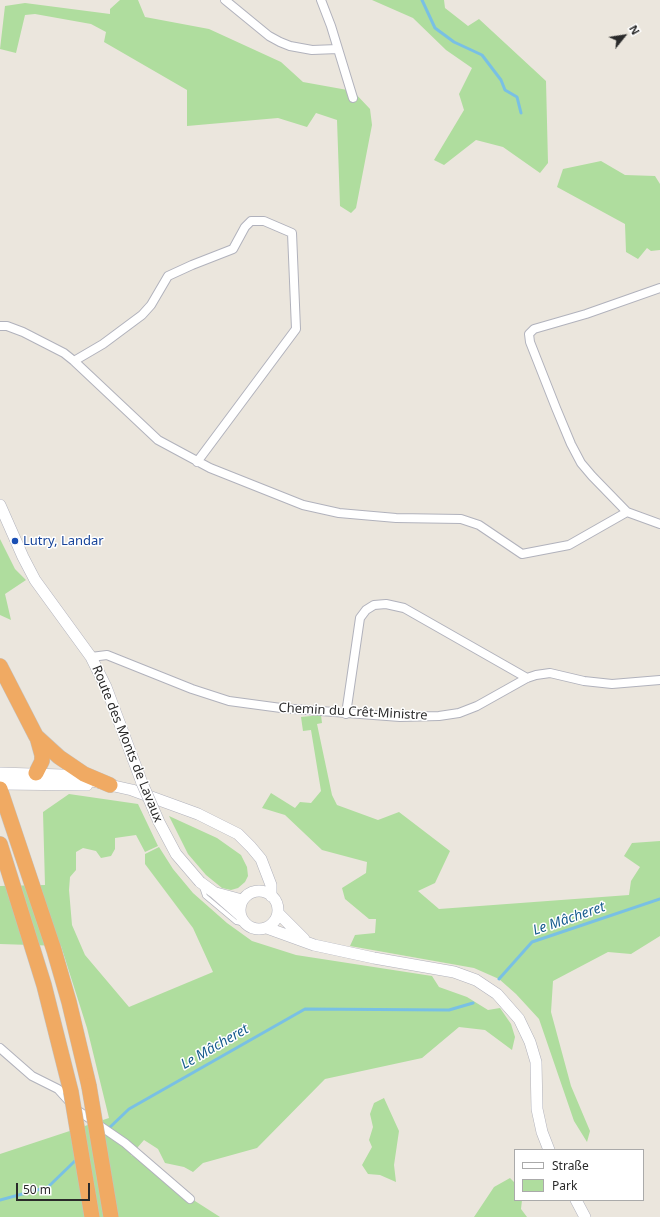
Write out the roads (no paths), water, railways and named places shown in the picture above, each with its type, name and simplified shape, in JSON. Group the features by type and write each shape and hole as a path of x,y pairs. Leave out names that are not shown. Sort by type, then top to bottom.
{"highway":[{"path":"0,666 40,742 42,755 40,768 30,778"},
{"path":"36,736 59,757 84,774 110,785"},
{"path":"0,789 56,958 80,1043 98,1128 111,1217"},
{"path":"0,844 20,902 51,1010 71,1092 92,1217"}],"street":[{"path":"225,0 264,33 280,42 301,49 338,49"},
{"path":"321,0 353,98"},
{"path":"74,361 103,344 142,315 151,305 168,276 192,264 233,249 250,221 264,221 292,233 296,329 197,462"},
{"path":"660,288 586,314 534,329 529,334 530,342 571,444 592,476 627,512 660,524"},
{"path":"0,326 7,326 23,332 64,353 158,440 197,462 303,505 339,513 396,518 461,519 478,525 522,554 569,545 627,512"},
{"name":"Route des Monts de Lavaux","path":"0,505 23,557 36,580 91,657 106,687 142,783 159,822 176,854 200,882 215,892 243,919"},
{"path":"346,714 360,618 366,610 374,606 386,604 404,608 527,678"},
{"name":"Chemin du Crêt-Ministre","path":"91,657 107,655 192,689 229,701 346,714 400,717 439,716 459,713 477,706 527,678 550,672 584,681 612,684 660,680"},
{"path":"0,773 30,778"},
{"path":"0,780 62,775 132,790 198,814 238,834 261,859 271,885 271,896"},
{"path":"0,784 30,778"},
{"path":"254,892 264,869"},
{"path":"260,891 271,896 277,904 278,913 272,924 267,928 256,929 243,919 242,900 254,892 260,891"},
{"name":"Route des Monts de Lavaux","path":"215,892 242,900"},
{"path":"278,913 304,940"},
{"path":"267,928 274,932 304,940 314,945 374,958 454,972 476,980 497,994 520,1019 530,1042 536,1062 537,1109 542,1132 550,1149"},
{"path":"0,1048 32,1076 58,1089 77,1110 125,1143 190,1199"},
{"path":"577,1201 585,1217"}],"lane":[{"path":"200,882 205,896 236,922 243,919"}],"waterway":[{"path":"422,0 435,28 454,42 482,55 501,80 505,90 517,97 521,113"},
{"name":"Le Mâcheret","path":"499,979 532,942 660,899"},
{"name":"Le Mâcheret","path":"107,1130 129,1109 305,1009 449,1010 473,1003"},
{"name":"Le Mâcheret","path":"0,1200 48,1187 77,1159"}],"place":[{"name":"Lutry, Landar","path":"15,541"}]}
